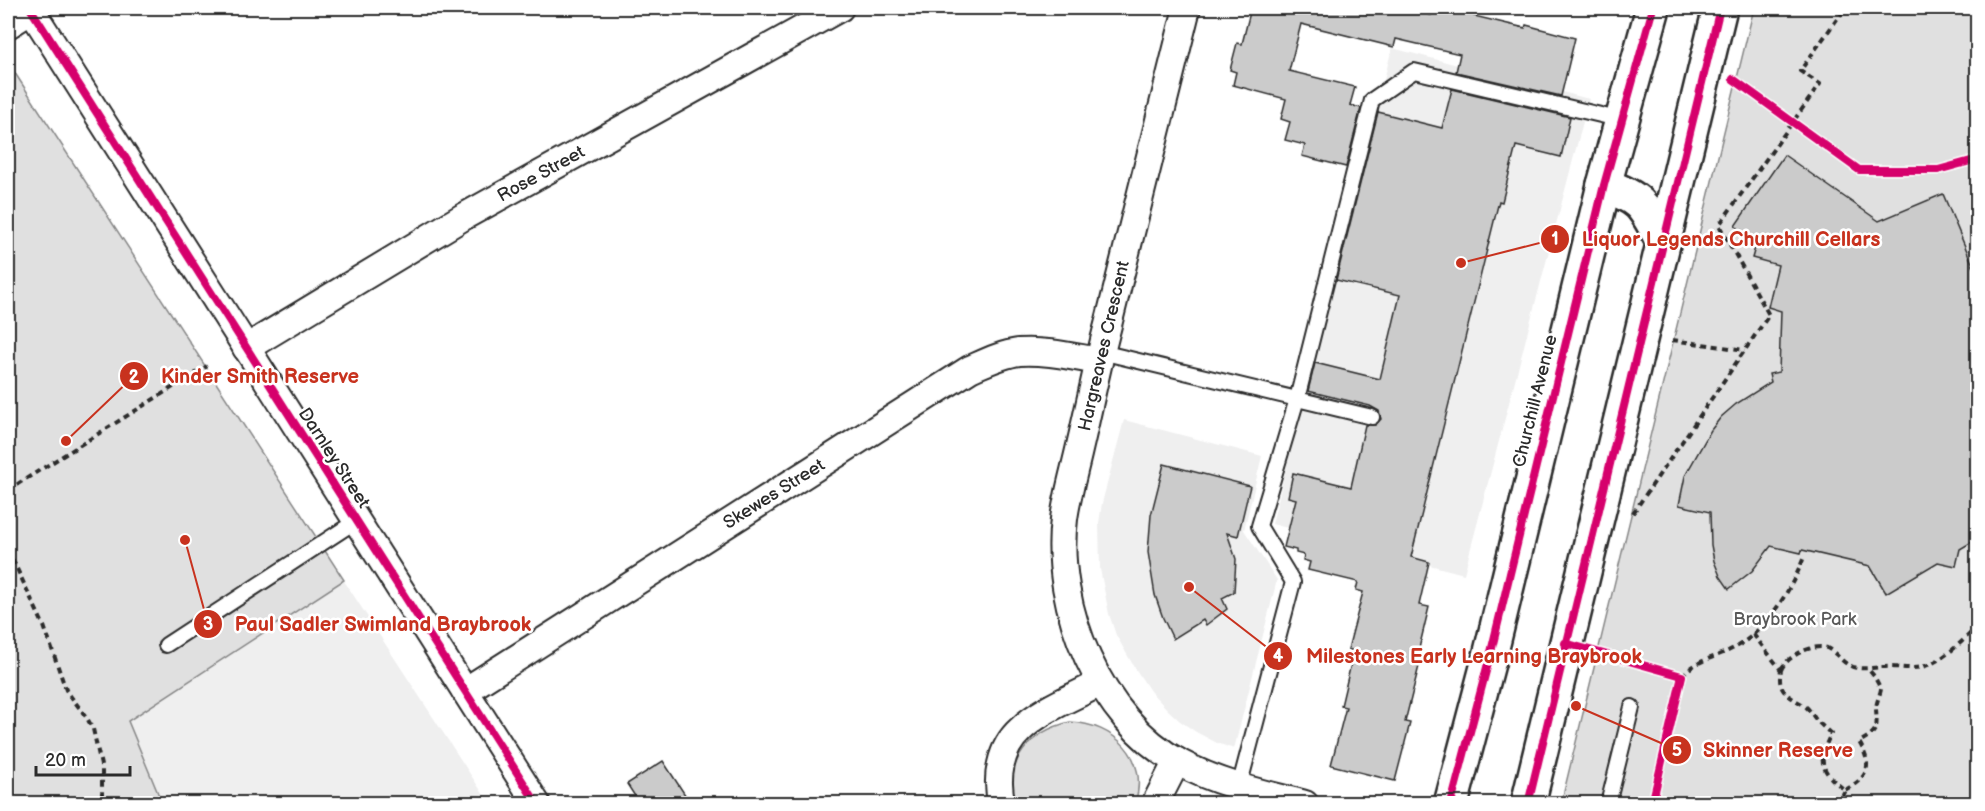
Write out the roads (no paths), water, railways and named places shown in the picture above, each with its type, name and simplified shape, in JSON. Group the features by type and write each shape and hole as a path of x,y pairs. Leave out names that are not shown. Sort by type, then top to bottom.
{"main road":[{"name":"Churchill Avenue","path":"1451,804 1491,652 1604,184 1653,8"},
{"path":"1528,804 1720,8"},
{"path":"1604,184 1629,194 1646,209 1663,242"}],"street":[{"name":"Darnley Street","path":"32,8 537,804"},
{"path":"8,25 32,8"},
{"name":"Rose Street","path":"246,348 463,217 840,8"},
{"name":"Hargreaves Crescent","path":"1187,8 1100,356 1064,519 1062,554 1066,594 1081,642 1100,683 1119,710 1146,739 1178,761 1210,777 1305,804"},
{"name":"Skewes Street","path":"465,691 970,369 995,358 1018,352 1100,356"},
{"path":"1002,804 998,790 1000,767 1018,730 1100,683"},
{"path":"1155,804 1178,761"}],"lane":[{"path":"1239,787 1293,582 1259,526 1297,399 1371,100 1414,71 1623,120"},
{"path":"1100,356 1372,417"},
{"path":"166,645 356,521"},
{"path":"1608,804 1632,707"}],"place":[{"name":"Liquor Legends Churchill Cellars","path":"1461,263"},
{"name":"Kinder Smith Reserve","path":"66,441"},
{"name":"Paul Sadler Swimland Braybrook","path":"185,540"},
{"name":"Milestones Early Learning Braybrook","path":"1189,587"},
{"name":"Skinner Reserve","path":"1576,706"}],"park label":[{"name":"Braybrook Park","path":"1795,619"}]}
